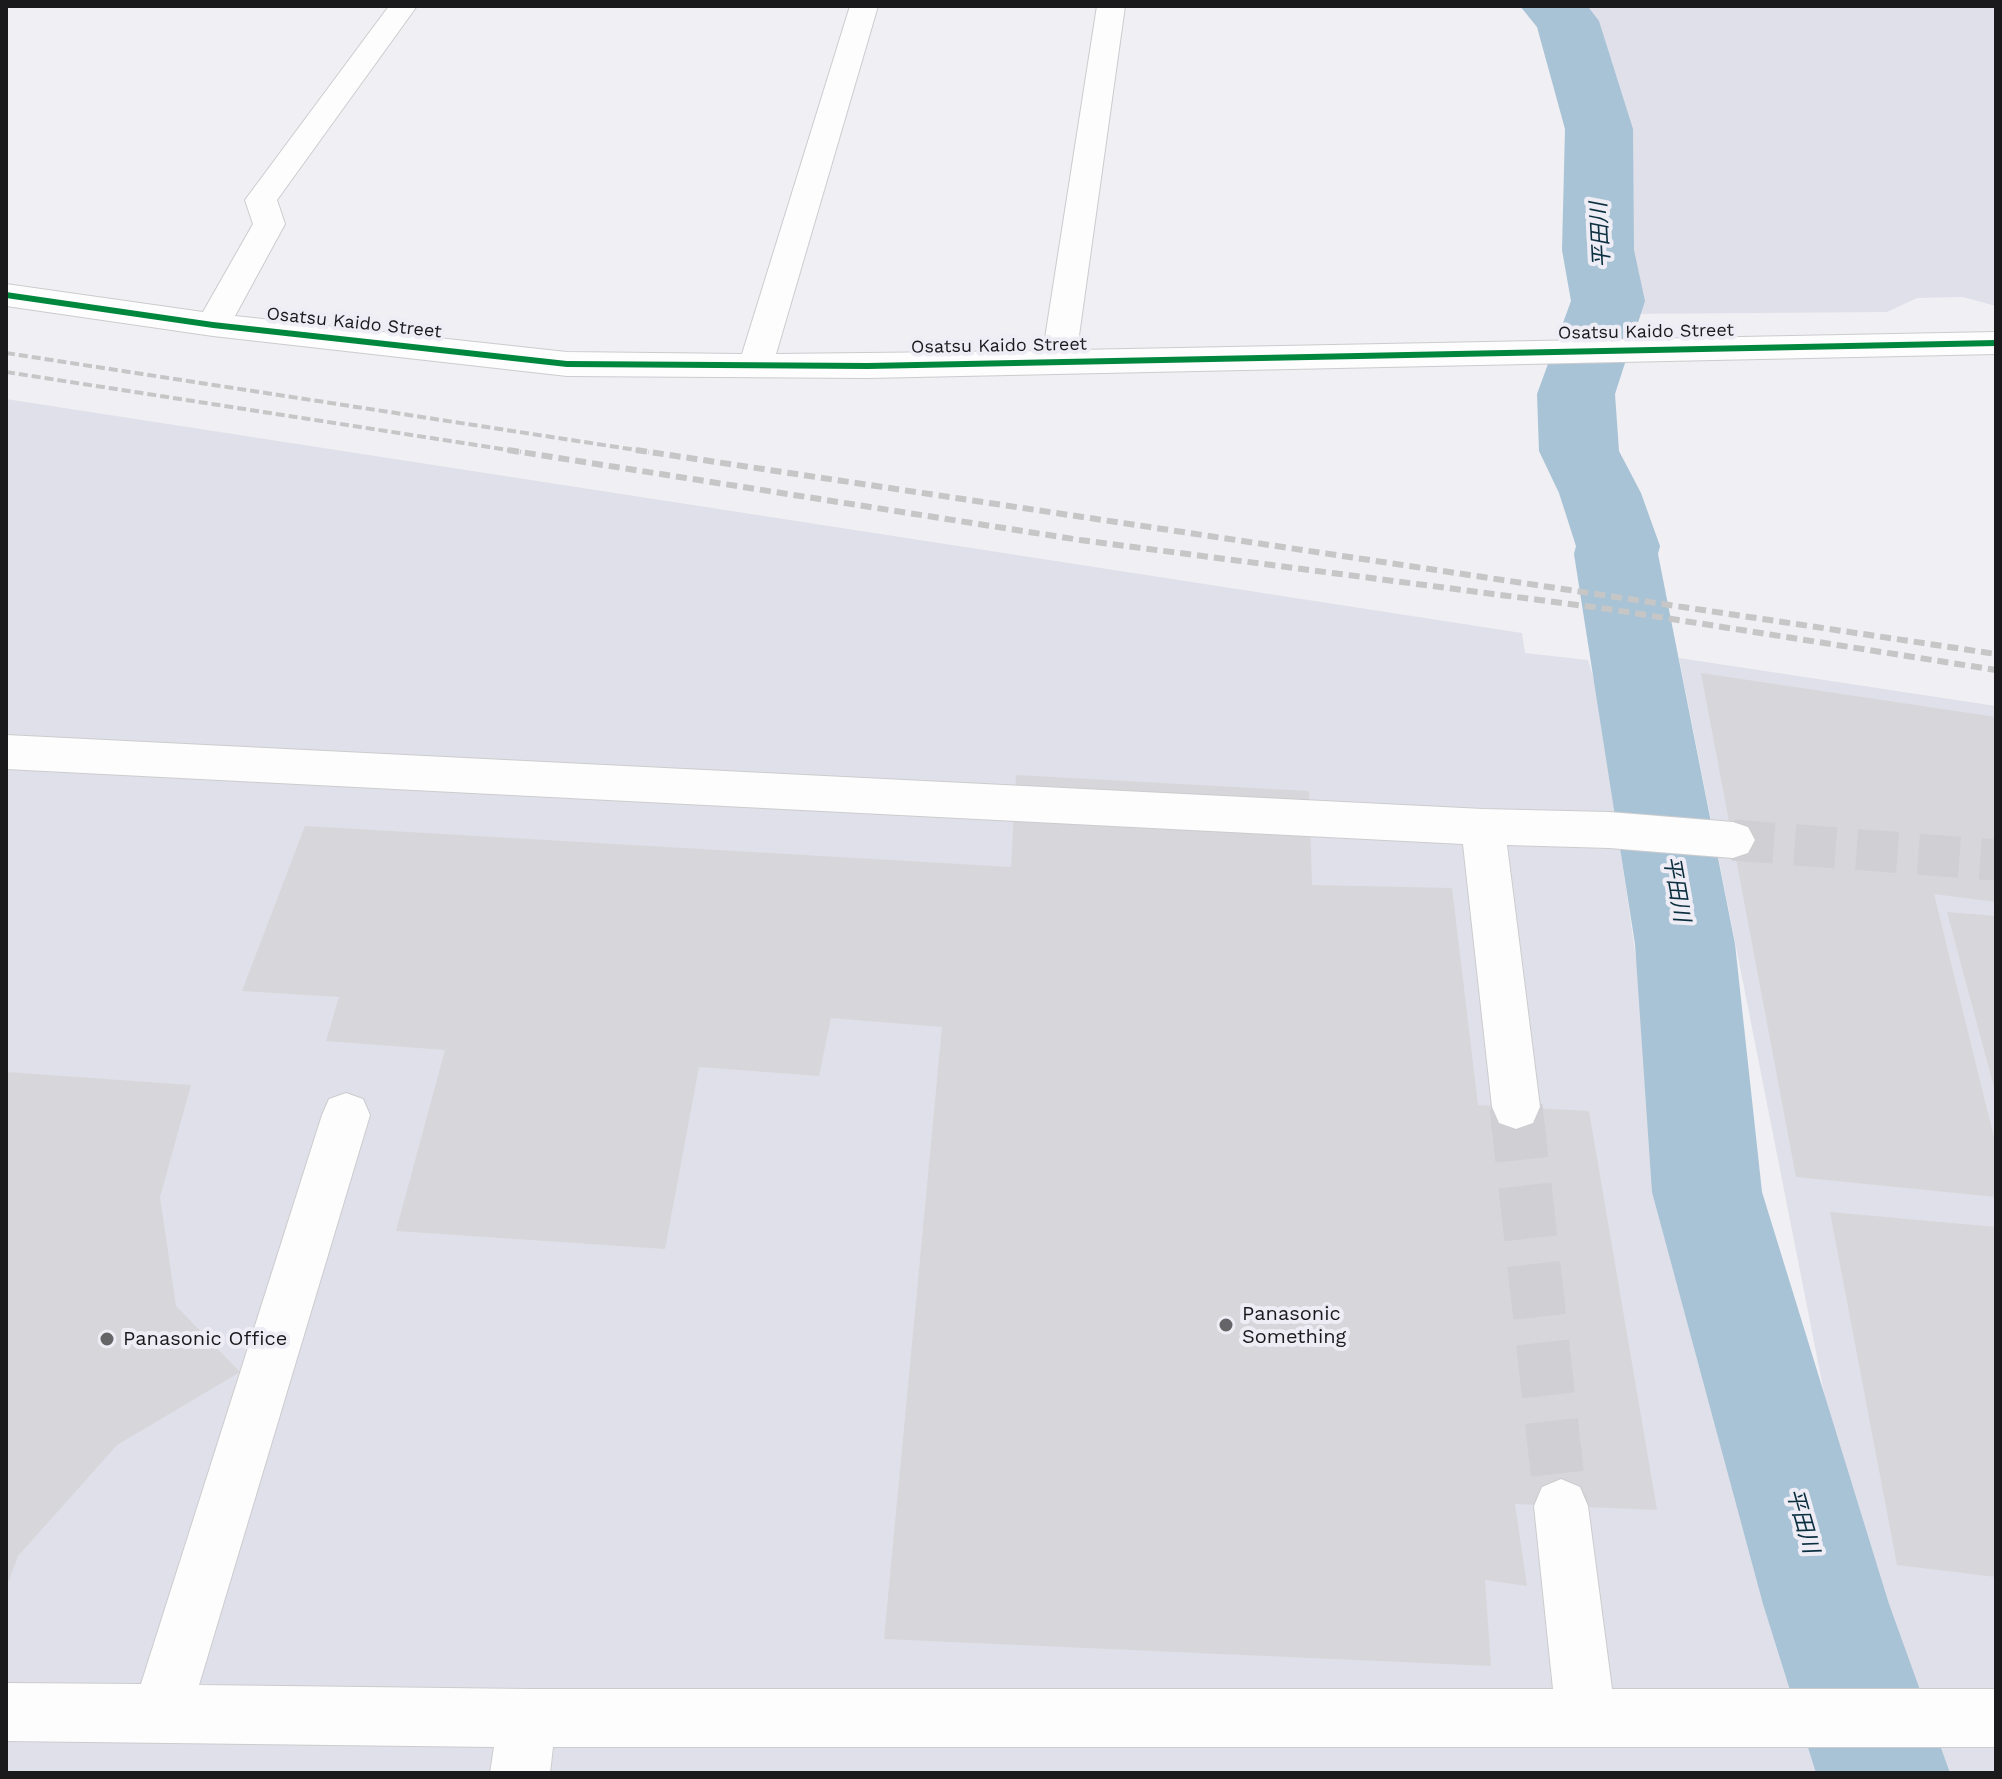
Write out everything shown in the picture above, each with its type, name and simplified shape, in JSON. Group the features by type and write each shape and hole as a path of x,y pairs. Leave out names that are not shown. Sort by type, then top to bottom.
{"street":[{"path":"213,325 269,224 261,200 403,6"},
{"path":"755,367 864,6"},
{"path":"1058,363 1111,6"},
{"name":"Osatsu Kaido Street","path":"6,295 213,325 567,364 755,367 1058,363 1996,343"},
{"path":"6,752 1724,838"},
{"path":"1483,827 1516,1107"},
{"path":"161,1713 346,1115"},
{"path":"1561,1506 1586,1718"},
{"path":"6,1712 161,1713 524,1745 1586,1718 1981,1718"}],"shaded area":[{"path":"1568,6 1996,6 1996,306 1963,297 1917,298 1887,312 1625,314 1614,132 1576,11"},
{"path":"6,399 1522,633 1525,653 1588,660 1598,693 1674,1224 1821,1773 6,1773"},
{"path":"1679,658 1996,706 1996,1773 1925,1773 1847,1509"}],"building":[{"path":"1701,673 1996,717 1996,902 1934,894 1996,1146 1996,1197 1796,1177"},
{"path":"1016,775 1309,791 1312,885 1452,888 1478,1105 1589,1111 1657,1510 1515,1504 1527,1586 1485,1580 1491,1666 884,1639 942,1027 831,1018 819,1076 699,1067 665,1249 396,1231 445,1050 326,1041 339,997 242,991 305,826 1011,867"},
{"path":"1947,912 1996,916 1996,1091 1995,1091"},
{"name":"Panasonic Office","path":"6,1072 191,1085 160,1197 176,1306 240,1372 117,1445 18,1556 6,1588"},
{"path":"1830,1212 1996,1227 1996,1577 1897,1565"}],"waterway":[{"name":"平田川","path":"1551,6 1567,21 1599,129 1598,250 1608,301 1576,394 1579,451 1600,493 1618,546 1616,554 1685,944 1707,1192 1826,1604 1883,1773"}],"tunnel":[{"path":"1733,840 1996,860"},
{"path":"1516,1107 1561,1506"}],"railway":[{"path":"6,353 636,450"},
{"path":"6,372 521,452"},
{"path":"508,450 1080,540 1608,609 1996,670"},
{"path":"636,450 1996,654"},
{"path":"636,450 649,452"}],"cycle path":[{"path":"6,295 213,325 567,364 868,366 1996,343"}],"place":[{"name":"Panasonic Something","path":"1226,1325"},
{"name":"Panasonic Office","path":"107,1339"}]}
